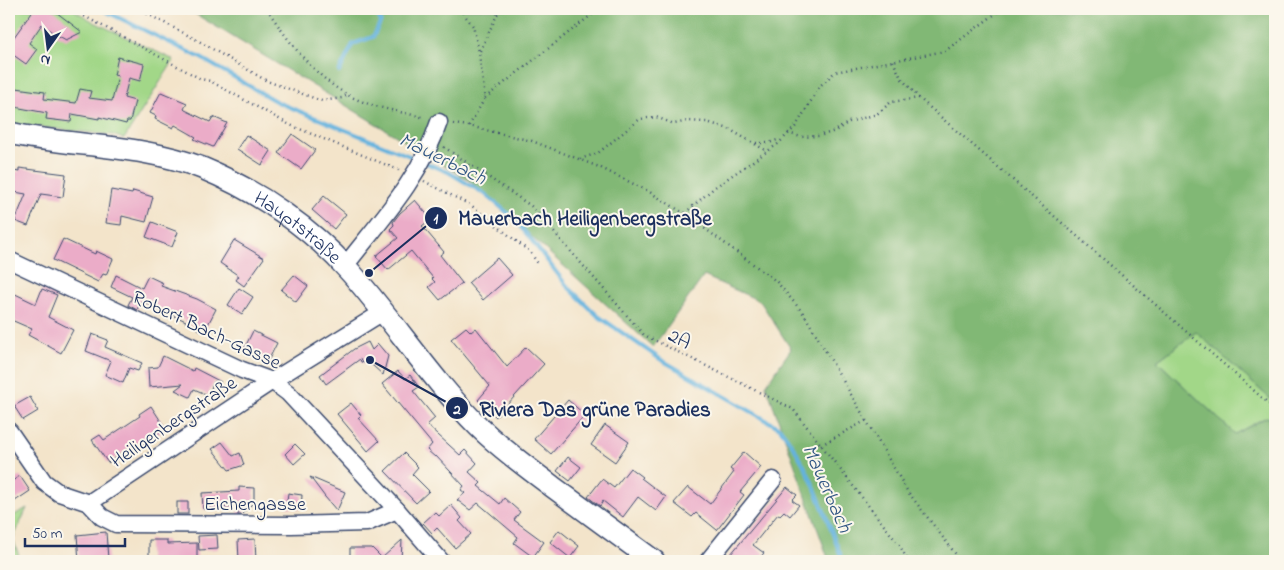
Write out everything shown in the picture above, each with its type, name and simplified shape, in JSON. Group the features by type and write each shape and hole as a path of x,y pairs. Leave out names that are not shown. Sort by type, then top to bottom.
{"main road":[{"name":"Hauptstraße","path":"9,133 31,138 155,155 202,168 242,187 277,209 320,243 345,266 480,428 536,474 654,561"}],"street":[{"path":"345,266 414,176 439,122"},
{"name":"Robert Bach-Gasse","path":"9,260 242,370 272,381 288,393 441,561"},
{"name":"Heiligenbergstraße","path":"89,503 272,381 383,312"},
{"path":"9,431 44,482 59,493 89,503"},
{"path":"708,561 773,480"},
{"name":"Eichengasse","path":"89,503 102,517 116,524 366,523 396,510"}],"path":[{"path":"71,9 290,125 414,176 472,206 530,252 539,265"},
{"path":"138,9 267,80 322,101 342,98 348,95"},
{"path":"267,9 281,30 317,73 348,95 372,105 402,111 439,122 468,126 532,141 579,159 648,191 685,214 776,280 804,314 908,492 961,561"},
{"path":"460,9 473,26 479,53 484,98"},
{"path":"479,53 498,13 503,9"},
{"path":"468,126 484,98 600,9"},
{"path":"685,214 715,187 783,139 796,126 820,86 835,72 945,51 1002,9"},
{"path":"894,61 900,78 919,98 1275,409"},
{"path":"788,134 801,137 819,136 835,131 849,122 877,114 891,102 919,98"},
{"path":"579,159 598,153 640,119 656,117 674,124 688,121 707,122 729,129 767,151"},
{"path":"755,143 769,143 783,139"},
{"name":"2A","path":"430,145 531,206 644,335 793,409 900,546 908,561"},
{"path":"821,445 867,420"}],"green space":[{"path":"9,9 72,9 94,22 174,60 124,139 113,135 20,125 9,122"},
{"path":"187,9 1275,9 1275,403 1196,332 1157,361 1235,434 1267,417 1275,421 1275,561 829,561 766,385 791,349 760,301 704,276 653,347 470,181"},
{"path":"1196,332 1275,403 1275,421 1266,417 1235,434 1157,361"},
{"path":"27,508 13,539 21,561 9,561 9,518"}],"building":[{"path":"34,9 52,9 82,32 66,40 58,37 42,24 29,43 37,49 26,64 9,52 9,44"},
{"path":"118,57 144,64 140,81 129,78 124,98 135,101 130,121 127,121 126,124 99,117 99,119 72,114 71,122 46,119 47,113 9,106 9,87 45,92 44,99 76,103 80,89 91,91 89,98 112,101 118,76 114,75"},
{"path":"161,92 187,103 185,110 210,122 213,117 227,123 213,147 194,139 196,137 175,125 173,128 155,119 156,116 150,113"},
{"path":"292,134 315,150 301,169 278,153"},
{"path":"246,135 271,151 262,165 237,149"},
{"path":"19,168 66,174 63,197 41,194 28,226 15,221 26,194 9,191 9,170 19,172"},
{"path":"111,190 132,194 133,191 153,197 146,222 122,216 121,225 106,223"},
{"path":"324,196 346,214 334,229 312,210"},
{"path":"415,200 431,219 422,226 444,252 440,255 462,283 440,300 429,287 435,282 433,278 411,251 388,270 376,256 398,238 390,229 394,225 393,222"},
{"path":"152,222 178,232 172,247 146,237"},
{"path":"63,239 95,254 96,251 113,259 106,275 103,274 98,282 53,260"},
{"path":"234,240 264,258 244,286 236,280 239,276 220,263"},
{"path":"497,258 512,275 483,300 468,283"},
{"path":"116,275 142,288 148,276 163,283 161,286 197,299 216,309 204,332 186,321 141,301 137,310 128,305 132,297 111,287"},
{"path":"294,275 308,286 296,302 281,290"},
{"path":"239,288 253,297 242,314 228,305"},
{"path":"42,289 57,295 48,317 73,330 61,353 28,335 32,329 9,319 9,291 36,304"},
{"path":"466,327 471,332 476,328 507,367 526,347 544,364 496,417 478,400 490,386 451,339"},
{"path":"253,331 277,343 267,363 243,351"},
{"path":"92,334 108,340 105,347 142,363 138,371 129,368 123,383 105,375 111,361 86,351"},
{"path":"368,342 372,350 378,344 388,356 383,375 372,365 361,362 360,359 326,384 320,375 354,349"},
{"path":"163,356 193,371 194,368 221,382 214,382 208,395 194,389 190,397 175,390 183,384 149,387 148,368 158,367"},
{"path":"398,371 405,379 410,375 419,387 413,391 435,418 427,425 460,455 465,450 477,463 469,472 481,483 478,486 500,504 504,498 520,512 514,520 544,542 533,557 514,543 518,537 478,503 470,510 457,500 465,493 461,490 464,486 436,456 427,450 432,444 382,384"},
{"path":"30,397 38,411 23,420 14,406"},
{"path":"568,400 585,415 551,454 534,439"},
{"path":"351,403 361,415 358,418 379,441 368,451 337,414"},
{"path":"151,406 166,429 133,450 130,447 108,463 92,440 100,435 104,440 140,416 139,414"},
{"path":"605,425 629,442 615,462 591,445"},
{"path":"222,442 233,456 240,453 244,465 229,470 212,449"},
{"path":"295,444 305,454 294,464 285,454"},
{"path":"744,452 761,467 740,492 744,495 717,530 696,513 692,517 674,503 688,487 710,504 734,472 730,469"},
{"path":"404,453 418,467 412,474 429,491 416,503 385,471"},
{"path":"568,457 581,467 570,481 557,471"},
{"path":"630,468 666,497 656,511 638,497 623,517 603,501 600,506 588,497 602,479 614,488"},
{"path":"20,476 30,491 15,501 9,490 9,483"},
{"path":"310,477 345,492 337,511 325,497"},
{"path":"239,487 254,488 254,502 241,515 238,515 238,507 203,509 202,493 239,491"},
{"path":"787,487 797,495 792,500 799,505 790,516 784,511 780,515 778,514 753,545 764,553 757,561 725,561"},
{"path":"288,493 302,495 301,509 286,507"},
{"path":"177,502 188,502 188,514 177,514"},
{"path":"451,505 462,518 459,521 471,534 455,548 437,528 432,533 423,523 435,512 439,516"},
{"path":"559,530 579,546 570,558 550,542"},
{"path":"106,532 108,559 79,561 77,535"},
{"path":"217,535 218,549 199,550 198,536"},
{"path":"255,539 256,561 239,561 238,540"},
{"path":"149,540 167,540 167,544 197,543 197,561 149,561"},
{"path":"402,540 401,561 350,561 350,548 372,548 382,558"}],"waterway":[{"name":"Mauerbach","path":"101,9 201,58 277,102 417,159"},
{"path":"339,72 353,44 373,37 381,21 373,9"},
{"name":"Mauerbach","path":"426,163 448,172 485,194 515,219 567,286 598,316 660,359 780,428 809,475 843,561"}],"place":[{"name":"Mauerbach Heiligenbergstraße","path":"369,273"},
{"name":"Riviera Das grüne Paradies","path":"370,360"}]}
